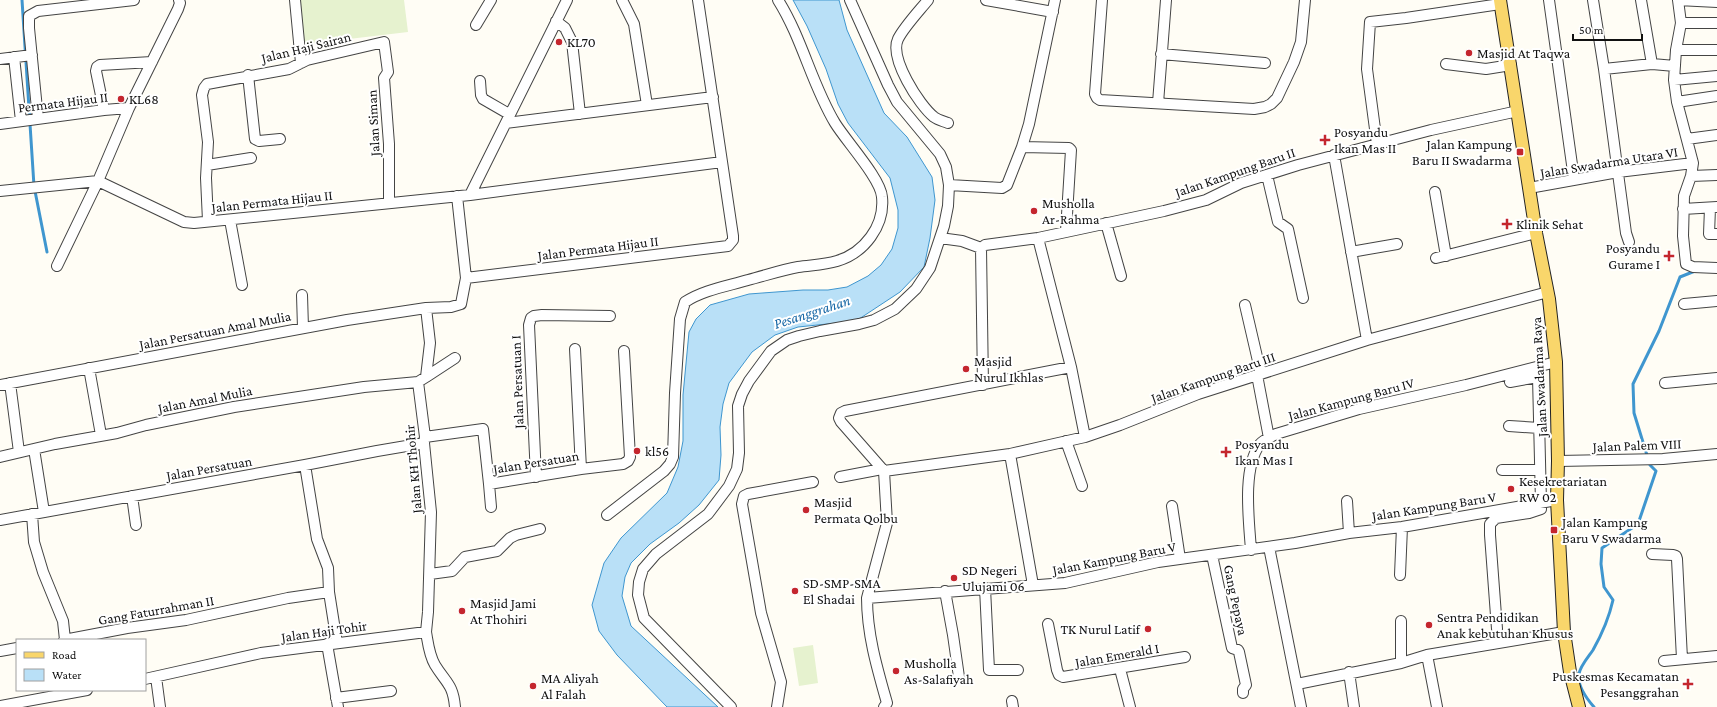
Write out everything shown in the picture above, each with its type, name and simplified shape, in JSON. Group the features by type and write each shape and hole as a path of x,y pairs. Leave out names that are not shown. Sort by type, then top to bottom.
{"main road":[{"name":"Jalan Swadarma Raya","path":"1500,2 1536,233 1548,292 1556,362 1558,461 1557,500 1564,632 1570,672 1579,707"}],"street":[{"path":"38,119 28,20 33,12 134,0"},
{"path":"57,266 98,181 129,108 178,9 180,3 179,0"},
{"path":"295,0 301,63"},
{"path":"476,25 490,0"},
{"path":"470,195 567,0"},
{"path":"622,0 634,24 647,105"},
{"name":"Jalan Permata Hijau II","path":"466,278 728,246 733,240 733,236 698,0"},
{"path":"607,515 664,471 670,464 673,457 674,393 680,319 685,302 718,288 769,274 797,267 838,261 862,248 877,228 881,215 882,196 880,190 871,174 835,123 822,99 795,35 778,0"},
{"path":"731,707 644,618 638,595 639,582 643,569 656,554 708,514 729,486 737,469 739,453 738,406 748,381 772,351 793,338 874,320 895,308 916,289 930,268 940,238 948,206 949,185 946,167 940,154 894,96 850,0"},
{"path":"928,0 898,39 896,48 897,57 899,65 922,105 935,118 948,124"},
{"path":"986,0 1053,12"},
{"path":"949,185 1002,188 1007,186 1029,124 1055,0"},
{"path":"1102,0 1095,94 1096,98 1100,100 1254,109 1270,104 1277,98 1294,62 1300,42 1305,0"},
{"path":"1158,103 1166,0"},
{"path":"1549,0 1574,179"},
{"path":"1593,0 1604,69 1626,233 1629,242"},
{"path":"1641,0 1652,64"},
{"path":"1717,2 1678,0 1681,23 1676,50 1674,80 1677,102 1693,163 1691,176 1684,196 1683,209 1683,236 1686,264 1717,268"},
{"path":"1377,144 1367,69 1370,22 1406,18 1500,2"},
{"path":"556,21 565,28 572,42 580,114"},
{"path":"1681,23 1717,23"},
{"name":"Jalan Haji Sairan","path":"208,221 206,190 208,142 203,103 204,88 207,84 248,75 289,69 301,63 329,54 384,42"},
{"name":"Jalan Siman","path":"384,42 388,72 384,78 389,144 389,203"},
{"path":"1676,50 1717,50"},
{"path":"1161,54 1265,63"},
{"path":"0,59 32,55"},
{"path":"14,57 21,121"},
{"path":"104,110 96,71 97,67 100,65 152,62"},
{"path":"1446,64 1486,69 1510,65"},
{"path":"1604,69 1652,64 1675,66"},
{"path":"248,75 255,139 259,141 280,139"},
{"path":"1674,80 1717,76"},
{"path":"480,81 481,95 483,99 508,119 580,114 713,97"},
{"path":"1677,102 1717,96"},
{"name":"Permata Hijau II","path":"0,124 129,108"},
{"name":"Jalan Kampung Baru II","path":"981,248 985,245 1038,238 1164,211 1206,200 1241,183 1334,155 1518,111"},
{"path":"1687,139 1717,135"},
{"path":"1022,147 1069,148 1071,150 1066,231"},
{"path":"1334,155 1367,340"},
{"path":"207,165 251,158"},
{"name":"Jalan Permata Hijau II","path":"98,181 184,222 194,223 470,195 722,162"},
{"name":"Jalan Swadarma Utara VI","path":"1529,188 1618,172 1693,163"},
{"path":"1691,176 1717,174"},
{"path":"1267,175 1278,222 1288,229 1303,298"},
{"path":"0,191 98,181"},
{"path":"1435,192 1441,257 1536,233"},
{"path":"457,196 466,278"},
{"path":"1683,209 1713,208 1709,234 1717,234"},
{"path":"230,220 242,285"},
{"path":"1106,223 1121,276"},
{"path":"940,238 962,241 981,248 983,385"},
{"path":"1038,238 1071,367 1085,437"},
{"path":"1351,252 1397,244"},
{"name":"Jalan Persatuan Amal Mulia","path":"19,452 5,384 303,328 426,308 451,308 461,304 466,278"},
{"name":"Jalan Kampung Baru III","path":"840,477 1010,454 1085,437 1120,425 1198,394 1367,340 1548,292"},
{"path":"302,295 303,328"},
{"path":"1684,304 1717,301"},
{"path":"1245,305 1259,375 1269,438"},
{"name":"Jalan KH Thohir","path":"426,308 430,343 422,379 424,440 431,512 430,574 426,632"},
{"name":"Jalan Persatuan I","path":"536,477 529,325 531,318 542,315 610,316"},
{"path":"575,349 581,469"},
{"name":"Jalan Persatuan","path":"0,520 305,465 483,429 489,484 581,469 623,464 628,461 630,456 624,351"},
{"path":"422,379 455,358"},
{"name":"Jalan Kampung Baru IV","path":"1250,550 1248,490 1251,464 1260,444 1269,438 1276,434 1359,409 1466,385 1556,362"},
{"path":"884,707 887,703 873,652 869,625 868,598 887,523 883,470 841,422 839,418 841,413 1071,367"},
{"path":"89,368 101,435"},
{"path":"1497,629 1490,524 1496,518 1529,514 1541,509 1538,377 1510,382"},
{"path":"1665,383 1717,378"},
{"name":"Jalan Amal Mulia","path":"0,457 240,406 422,379"},
{"path":"1509,426 1539,428"},
{"path":"1066,441 1082,486"},
{"path":"34,449 44,512"},
{"path":"1010,454 1033,585"},
{"name":"Jalan Palem VIII","path":"1558,461 1662,459 1717,454"},
{"path":"305,465 317,539 328,568 328,592 337,702 391,691"},
{"path":"1502,470 1540,470"},
{"path":"777,707 781,682 761,613 742,504 744,496 748,494 813,482"},
{"path":"489,484 491,507"},
{"path":"132,496 136,525"},
{"name":"Jalan Kampung Baru V","path":"868,598 944,591 1065,583 1145,564 1250,550 1349,533 1402,527 1557,500"},
{"path":"1348,501 1349,533"},
{"path":"1172,506 1180,559"},
{"path":"32,514 34,542 43,572 63,620 65,639"},
{"path":"1400,575 1402,527"},
{"path":"430,574 452,571 465,557 497,551 510,538 540,529"},
{"path":"1269,547 1301,707"},
{"path":"1652,554 1673,555 1676,556 1677,559 1682,659"},
{"name":"Gang Pepaya","path":"1212,555 1232,648 1238,650 1239,652 1246,685 1243,689 1243,693"},
{"path":"985,588 990,670 1018,670"},
{"path":"944,591 953,635 959,677"},
{"name":"Gang Faturrahman II","path":"70,639 127,628 186,620 328,592"},
{"path":"1401,621 1401,663"},
{"name":"Jalan Emerald I","path":"1048,624 1057,670 1059,675 1063,677 1120,669 1185,657"},
{"path":"426,632 428,647 435,665 452,689 455,707"},
{"name":"Jalan Haji Tohir","path":"146,679 261,653 426,632"},
{"path":"1296,684 1348,672 1401,663 1427,655 1564,632"},
{"path":"0,651 16,648"},
{"path":"1427,655 1437,707"},
{"path":"1664,661 1717,656"},
{"path":"1120,669 1130,707"},
{"path":"1348,672 1354,707"},
{"path":"156,677 160,707"},
{"path":"0,706 35,695 77,691"}],"green space":[{"path":"293,0 404,0 408,32 298,45"},
{"path":"813,645 818,683 799,686 793,648"}],"water":[{"name":"Pesanggrahan","path":"793,0 839,0 847,30 884,113 907,137 932,177 935,200 930,238 924,267 900,292 856,321 798,327 775,335 752,352 729,383 723,404 720,427 721,455 719,480 699,505 679,523 650,544 631,563 625,577 622,596 631,626 718,707 667,707 617,655 599,631 592,605 604,563 621,538 667,493 678,467 683,441 683,395 689,332 696,319 710,305 749,294 803,290 828,290 847,287 868,276 881,265 892,249 898,228 898,210 890,178 848,123 838,104 826,69 807,26"}],"waterway":[{"path":"22,0 34,186 47,252"},
{"path":"1594,707 1581,688 1579,674 1583,664 1593,650 1602,632 1613,600 1604,587 1601,564 1602,548 1638,524 1656,471 1650,465 1634,413 1633,384 1659,331 1680,277 1695,271"}],"place":[{"name":"KL70","path":"559,42"},
{"name":"Masjid At Taqwa","path":"1469,53"},
{"name":"KL68","path":"121,99"},
{"name":"Posyandu Ikan Mas II","path":"1325,140"},
{"name":"Jalan Kampung Baru II Swadarma","path":"1520,152"},
{"name":"Musholla Ar-Rahma","path":"1034,211"},
{"name":"Klinik Sehat","path":"1507,224"},
{"name":"Posyandu Gurame I","path":"1669,256"},
{"name":"Masjid Nurul Ikhlas","path":"966,369"},
{"name":"kl56","path":"637,451"},
{"name":"Posyandu Ikan Mas I","path":"1226,452"},
{"name":"Kesekretariatan RW 02","path":"1511,489"},
{"name":"Masjid Permata Qolbu","path":"806,510"},
{"name":"Jalan Kampung Baru V Swadarma","path":"1554,530"},
{"name":"SD Negeri Ulujami 06","path":"954,578"},
{"name":"SD-SMP-SMA El Shadai","path":"795,591"},
{"name":"Masjid Jami At Thohiri","path":"462,611"},
{"name":"Sentra Pendidikan Anak kebutuhan Khusus","path":"1429,625"},
{"name":"TK Nurul Latif","path":"1148,629"},
{"name":"Musholla As-Salafiyah","path":"896,671"},
{"name":"Puskesmas Kecamatan Pesanggrahan","path":"1688,684"},
{"name":"MA Aliyah Al Falah","path":"533,686"}]}
